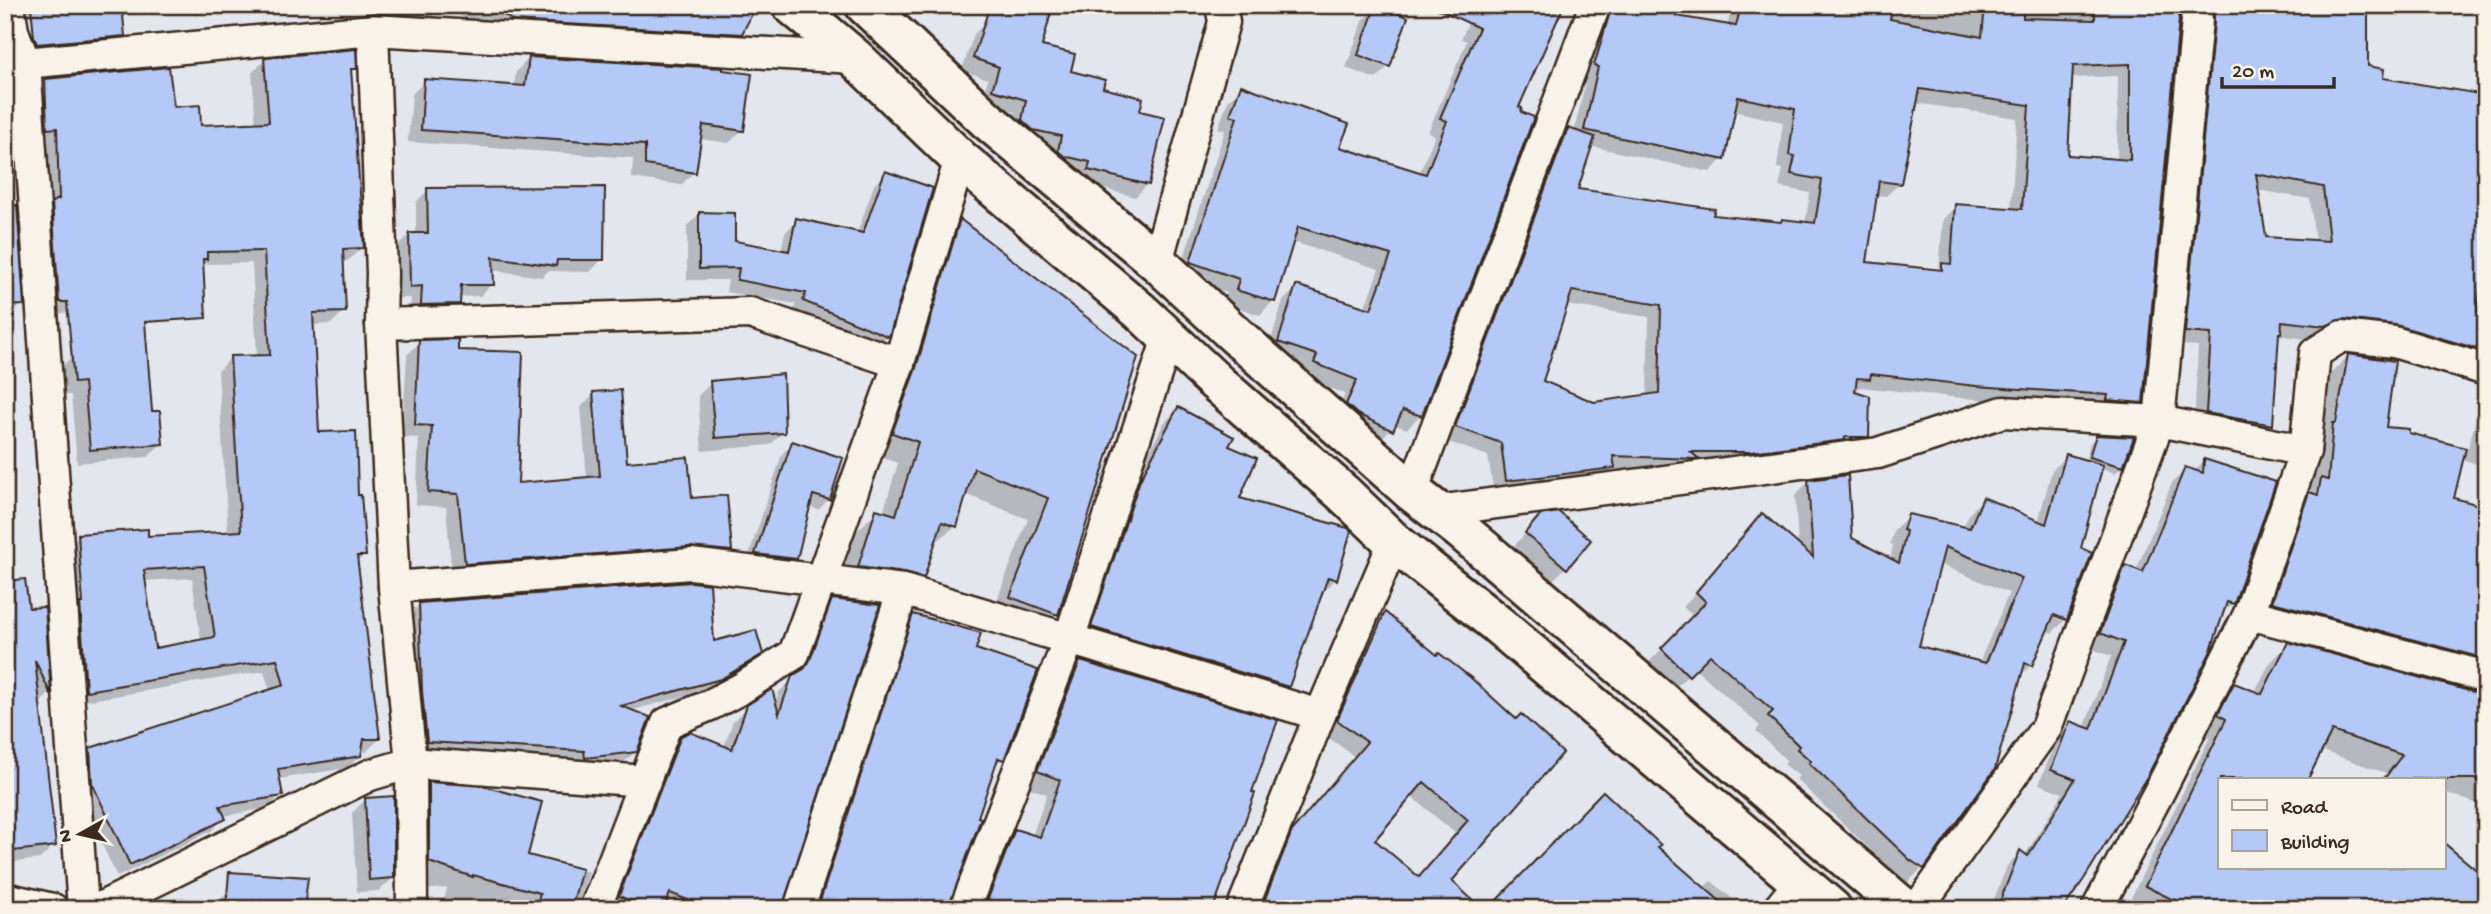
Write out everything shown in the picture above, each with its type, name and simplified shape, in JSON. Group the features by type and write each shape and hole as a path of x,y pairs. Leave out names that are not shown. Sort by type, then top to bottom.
{"main road":[{"path":"792,5 855,58 960,159 1130,302 1394,542 1497,624 1789,895 1832,909"},
{"path":"865,5 987,120 1157,262 1424,501 1905,909"}],"street":[{"path":"9,5 13,31 25,63 83,909"},
{"path":"1157,262 1224,22 1222,5"},
{"path":"1595,5 1424,501 1878,453 2003,412 2159,421 2305,451"},
{"path":"1917,909 2046,728 2159,421 2197,20 2195,5"},
{"path":"25,63 373,30 855,58"},
{"path":"373,30 381,324 394,587 411,762 412,909"},
{"path":"596,909 667,723 742,688 794,654 899,363 960,159"},
{"path":"381,324 750,313 899,363"},
{"path":"2097,909 2249,614 2305,451 2315,353 2342,335 2393,342 2486,370"},
{"path":"965,909 1069,639 1168,338"},
{"path":"1242,909 1320,715 1394,542"},
{"path":"394,587 691,564 903,590 1320,715"},
{"path":"799,909 903,590"},
{"path":"2249,614 2486,677"},
{"path":"98,909 370,775 411,762 645,781"},
{"path":"5,898 53,909"}],"building":[{"path":"31,5 122,5 125,36 37,44"},
{"path":"489,5 735,5 752,14 742,34 513,21"},
{"path":"990,5 1053,5 1042,46 1075,54 1071,71 1105,80 1103,88 1143,98 1140,111 1165,117 1149,185 1088,170 1090,162 1064,156 1058,151 1061,136 1033,130 1022,120 1026,100 992,90 999,67 973,58"},
{"path":"1376,5 1408,17 1390,67 1358,55"},
{"path":"1430,5 1564,5 1519,107 1522,108 1521,112 1534,117 1422,416 1403,410 1393,431 1357,414 1346,404 1357,380 1314,363 1317,355 1278,342 1296,285 1371,309 1391,255 1298,227 1275,302 1236,290 1239,279 1190,262 1237,117 1230,115 1241,85 1349,124 1340,147 1426,174 1447,121 1440,118 1479,28"},
{"path":"1612,5 1678,5 1676,16 1736,26 1741,5 1863,5 1892,9 1890,19 1982,37 1985,5 2023,8 2023,18 2095,20 2095,9 2173,5 2174,14 2178,13 2179,20 2143,403 2107,400 2108,395 1976,386 1871,374 1870,379 1857,378 1855,391 1870,396 1869,437 1845,437 1845,440 1751,452 1691,452 1699,459 1613,456 1615,468 1506,481 1501,443 1455,427 1568,128 1595,137 1578,189 1715,209 1713,215 1815,223 1822,180 1791,174 1795,156 1789,155 1795,109 1738,97 1725,160 1584,130 1598,67 1594,66","holes":["2130,64 2130,160 2068,155 2073,66","1920,89 2029,105 2022,209 1955,204 1951,264 1942,263 1942,270 1867,262 1879,181 1901,184","1572,291 1661,305 1659,393 1594,402 1543,381"]},
{"path":"2269,5 2368,5 2368,66 2384,69 2383,78 2486,95 2486,255 2477,311 2486,312 2486,348 2471,347 2396,325 2344,319 2325,326 2282,321 2273,425 2206,413 2211,334 2185,332 2214,11 2269,8","holes":["2256,174 2323,187 2329,241 2266,237"]},
{"path":"356,49 357,69 351,69 364,248 343,249 346,312 313,313 319,432 356,431 358,495 361,495 366,556 357,556 380,739 364,739 361,756 278,769 283,796 220,806 226,819 130,865 92,783 90,748 284,685 277,659 86,691 78,534 148,529 148,536 241,531 230,356 270,355 264,251 207,252 207,259 203,259 206,318 145,322 152,411 160,411 163,444 90,450 84,382 74,383 67,302 59,302 52,202 59,199 57,128 47,129 45,79 169,67 174,107 200,105 201,125 269,122 264,58","holes":["204,566 215,637 155,648 144,570"]},
{"path":"529,57 723,68 752,74 744,131 703,125 696,173 645,165 645,145 421,130 424,79 525,86"},
{"path":"885,171 933,188 889,337 803,301 806,293 737,280 739,268 699,269 699,212 735,213 735,241 789,251 796,218 863,233"},
{"path":"605,187 604,260 557,260 556,266 493,257 494,285 461,285 460,304 421,305 422,286 410,287 409,233 428,233 427,188"},
{"path":"17,205 24,305 5,306 5,206"},
{"path":"960,219 1138,357 1058,615 1010,597 1048,498 974,468 957,527 942,522 924,578 858,567 876,509 896,515 918,442 892,433 916,368"},
{"path":"458,339 458,350 523,352 518,483 600,476 593,392 621,390 627,462 688,457 692,498 727,495 732,551 690,547 465,564 458,494 428,492 432,426 415,425 419,340"},
{"path":"2348,354 2395,361 2386,427 2409,429 2409,433 2466,448 2454,498 2486,507 2486,659 2272,602 2309,492 2318,495 2321,478 2328,480 2333,423 2336,423"},
{"path":"783,374 785,433 715,438 710,381"},
{"path":"1178,407 1234,437 1229,446 1257,458 1240,498 1351,531 1337,580 1328,577 1289,687 1091,627 1140,480"},
{"path":"2096,435 2134,437 2123,467 2089,457"},
{"path":"792,441 843,458 830,500 813,495 797,559 755,554"},
{"path":"2066,454 2103,465 2081,548 2092,553 2067,620 2054,615 2032,666 2025,663 1995,769 1924,869 1910,860 1809,763 1811,761 1797,749 1799,746 1768,716 1773,711 1710,655 1689,676 1661,648 1706,602 1696,592 1762,513 1813,557 1808,480 1848,475 1852,538 1899,563 1908,514 1970,528 1983,497 2046,524","holes":["1945,547 2022,578 1986,663 1919,646"]},
{"path":"2204,459 2276,482 2234,604 2227,602 2210,653 2148,775 2063,909 1997,909 2020,850 2028,856 2075,779 2051,770 2070,721 2091,729 2124,642 2100,633 2125,565 2143,572 2185,467 2203,473"},
{"path":"1559,512 1591,540 1567,569 1525,533 1540,515"},
{"path":"25,579 29,608 45,607 51,695 35,660 56,846 5,852 5,581"},
{"path":"691,582 710,584 714,641 756,630 763,654 721,679 621,706 650,717 637,752 585,758 584,751 427,742 419,603"},
{"path":"832,599 880,605 782,909 711,909 670,893 664,909 651,909 619,896 681,736 690,732 732,749 747,705 772,689 779,714 792,676 804,669 810,660"},
{"path":"1385,612 1437,655 1439,653 1470,677 1516,719 1521,714 1563,753 1452,881 1482,909 1261,909 1292,831 1367,742 1337,720","holes":["1424,782 1468,820 1419,877 1375,840"]},
{"path":"913,614 981,633 976,649 1038,670 1004,760 998,758 978,817 981,818 948,909 835,909 819,904"},
{"path":"2288,642 2477,693 2476,696 2486,700 2486,779 2385,778 2402,755 2332,731 2308,778 2218,778 2218,869 2446,869 2446,845 2486,878 2486,909 2192,909 2145,886 2226,719 2218,714 2234,683 2262,694"},
{"path":"1080,661 1278,720 1213,909 984,909 1015,829 1040,837 1060,780 1037,771"},
{"path":"429,782 483,786 542,802 528,855 582,869 571,909 538,901 540,893 473,877 429,862"},
{"path":"1603,791 1661,845 1658,847 1729,909 1488,909"},
{"path":"394,796 394,878 369,880 365,798"},
{"path":"229,872 308,877 304,909 226,909"}]}
